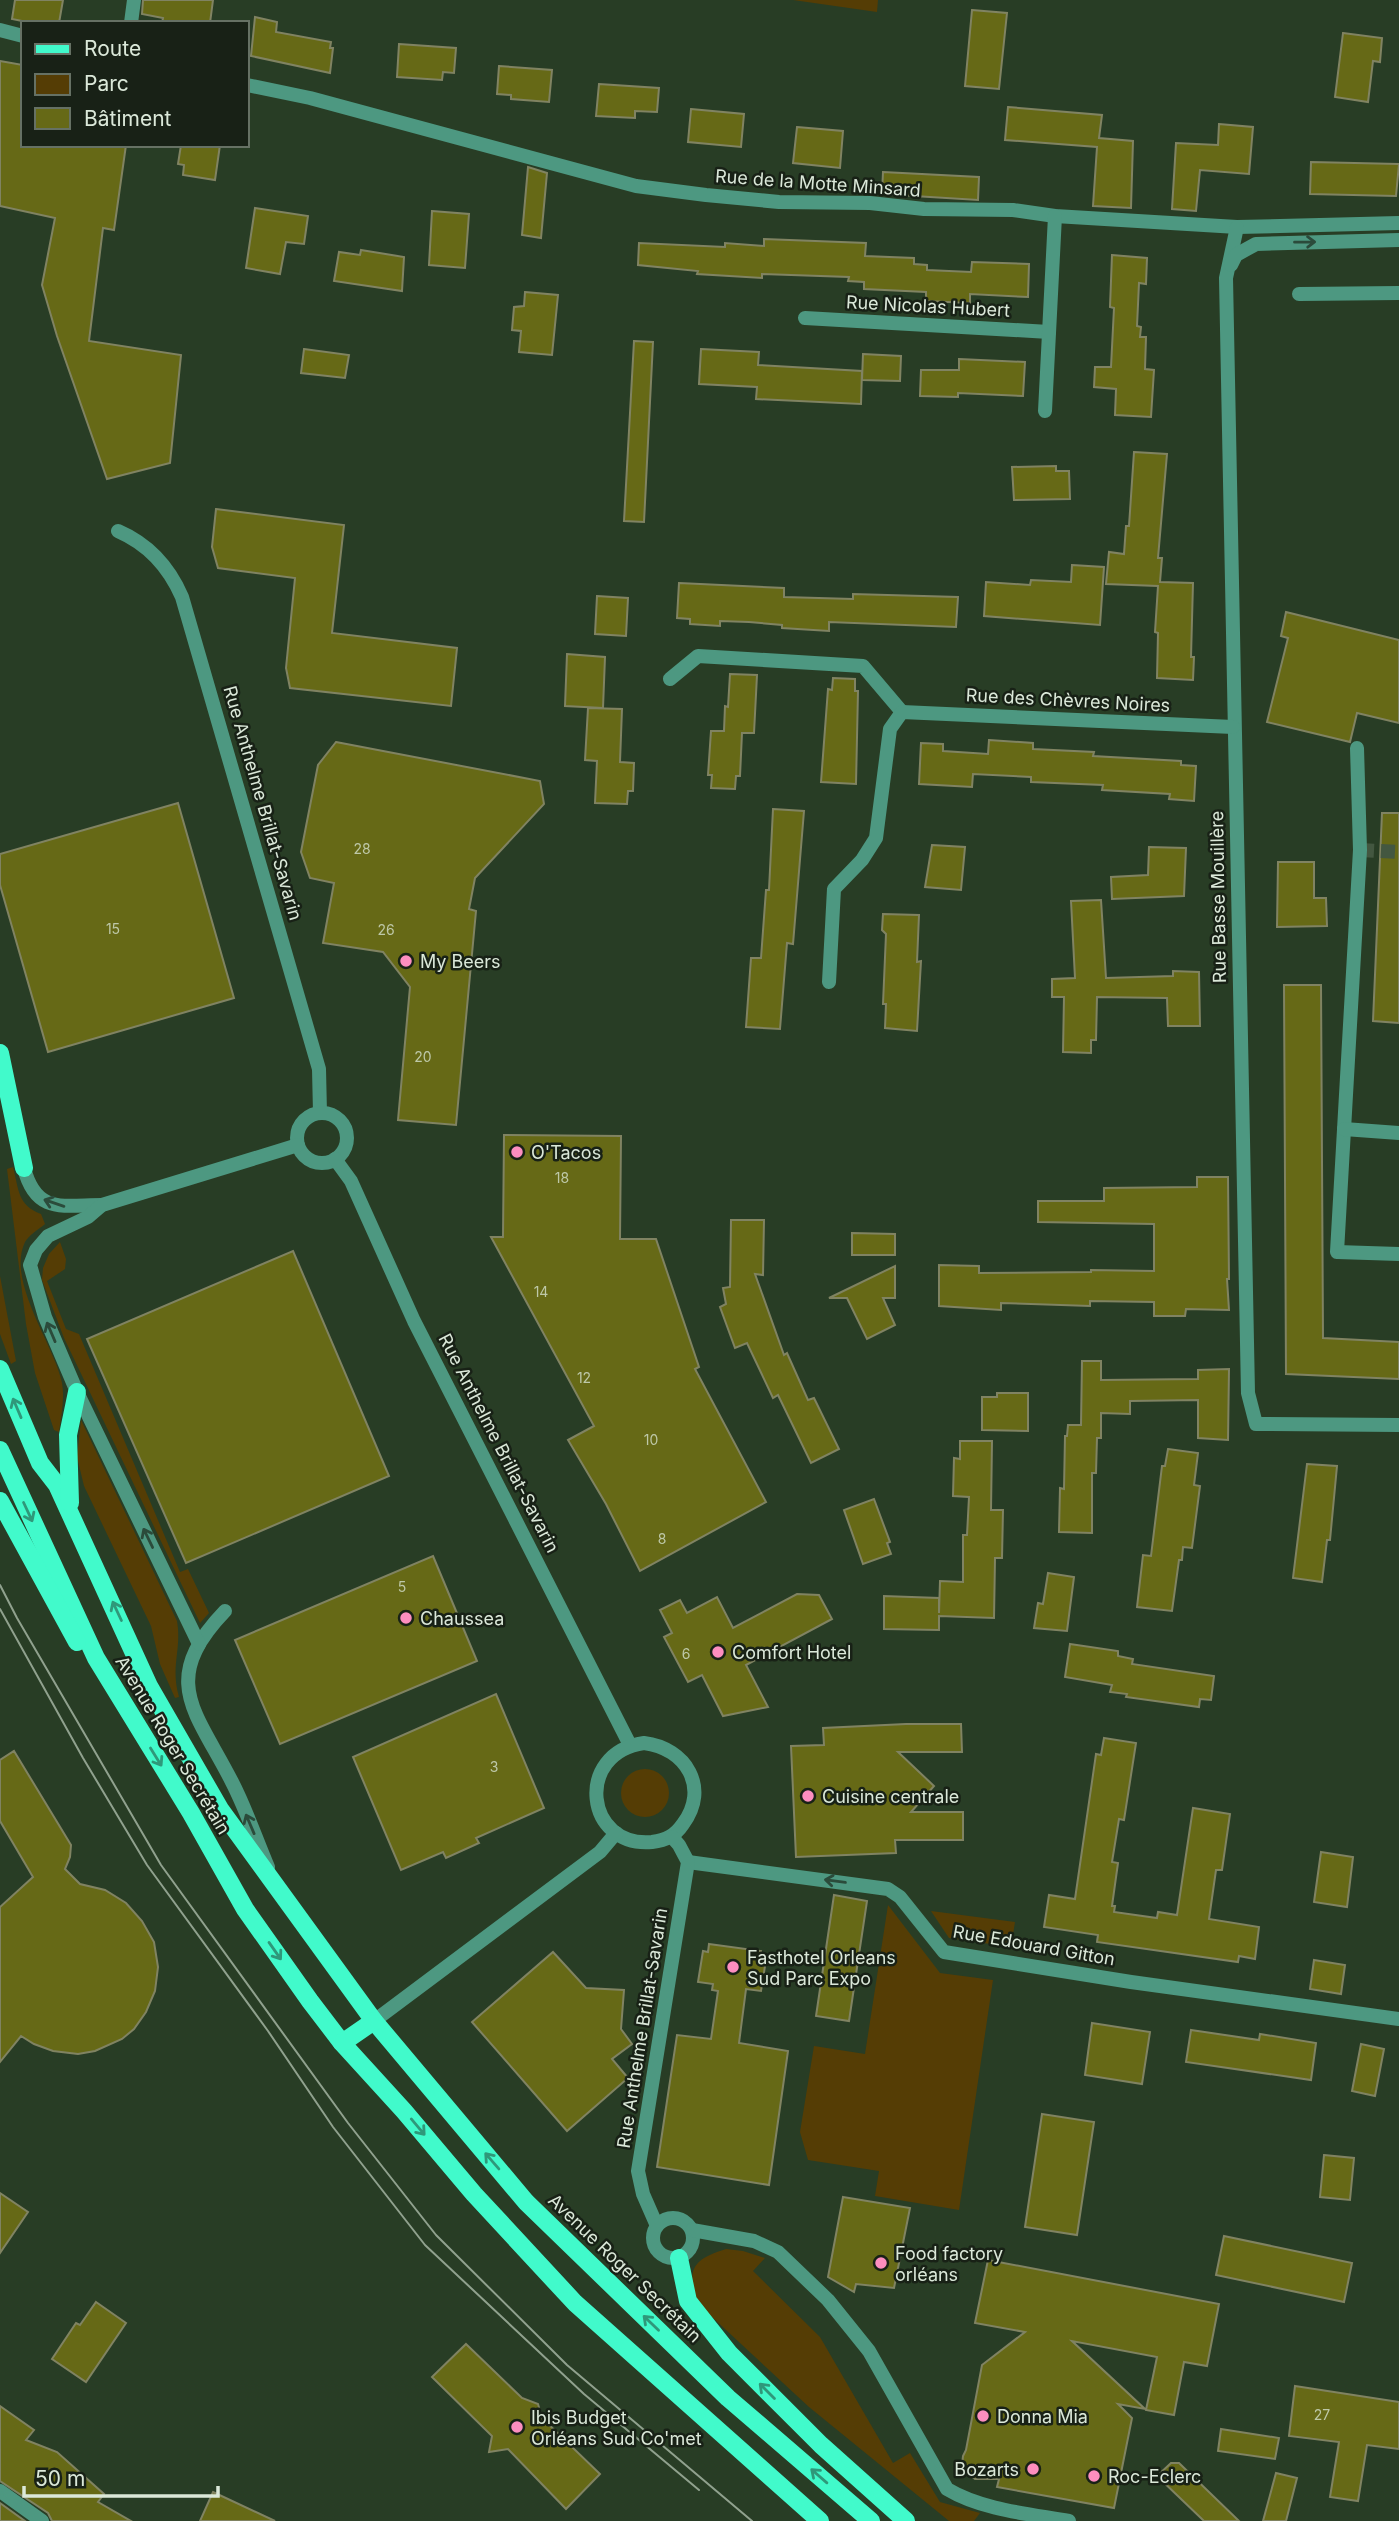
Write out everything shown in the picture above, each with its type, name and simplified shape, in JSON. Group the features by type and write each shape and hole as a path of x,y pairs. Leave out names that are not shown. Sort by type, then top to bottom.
{"main road":[{"path":"0,1053 24,1168"},
{"name":"Avenue Roger Secrétain","path":"0,1369 40,1463 57,1486 149,1686 220,1808 374,2021 526,2202 728,2398 871,2521"},
{"path":"72,1517 68,1487 68,1435 77,1392"},
{"name":"Avenue Roger Secrétain","path":"0,1450 96,1658 191,1813 245,1909 342,2043 474,2194 575,2303 820,2521"},
{"path":"0,1501 95,1672 138,1728"},
{"path":"342,2043 374,2021"},
{"path":"678,2258 688,2301 729,2353 821,2445 906,2521"}],"street":[{"path":"131,21 134,0"},
{"path":"0,30 21,35"},
{"name":"Rue de la Motte Minsard","path":"248,85 310,98 636,186 779,202 870,203 924,209 1013,210 1055,216 1237,227 1399,223"},
{"path":"1045,411 1055,216"},
{"name":"Rue Basse Mouillère","path":"1237,227 1226,278 1248,1393 1256,1424 1399,1425"},
{"path":"1226,278 1236,255 1256,244 1399,240"},
{"path":"1299,294 1399,293"},
{"name":"Rue Nicolas Hubert","path":"805,318 1049,332"},
{"name":"Rue Anthelme Brillat-Savarin","path":"118,531 138,540 164,565 175,579 182,597 320,1069 320,1113"},
{"path":"670,679 698,656 863,666 902,712 890,729 876,838 862,860 834,889 829,982"},
{"name":"Rue des Chèvres Noires","path":"902,712 1233,727"},
{"path":"1357,748 1360,850 1337,1252 1399,1254"},
{"path":"320,1113 340,1120 346,1133 345,1147 335,1159 328,1162 314,1161 302,1152 298,1145 298,1130 301,1124 306,1118 320,1113"},
{"path":"1345,1129 1399,1133"},
{"path":"24,1168 32,1189 39,1198 52,1205 66,1208 102,1205 298,1145"},
{"name":"Rue Anthelme Brillat-Savarin","path":"335,1159 351,1181 414,1321 631,1745"},
{"path":"102,1205 88,1217 48,1236 36,1250 30,1265 45,1317 77,1392 199,1644"},
{"name":"Avenue Roger Secrétain","path":"225,1611 206,1631 189,1665 188,1687 191,1704 233,1783 277,1887"},
{"path":"631,1745 658,1745 670,1750 683,1761 691,1776 695,1792 692,1809 672,1837 640,1842 627,1839 605,1822 598,1808 595,1792 605,1763 617,1752 631,1745"},
{"path":"374,2021 600,1852 616,1833"},
{"path":"672,1837 688,1862"},
{"name":"Rue Anthelme Brillat-Savarin","path":"657,2226 643,2194 638,2171 688,1862"},
{"name":"Rue Edouard Gitton","path":"688,1862 888,1889 900,1897 944,1952 1131,1982 1399,2019"},
{"path":"673,2218 684,2221 692,2230 693,2244 685,2255 678,2258 666,2257 657,2249 653,2238 657,2226 673,2218"},
{"path":"692,2230 754,2241 778,2252 828,2300 869,2351 947,2490 961,2497 1018,2512 1069,2521"},
{"path":"0,2491 42,2521"}],"green space":[{"path":"793,0 878,0 877,12"},
{"path":"13,1167 23,1201 41,1214 45,1224 25,1242 21,1258 22,1275 33,1313 62,1383 59,1432 54,1430 35,1373 26,1324 7,1169"},
{"path":"60,1242 66,1259 65,1269 47,1281 66,1329 79,1334 180,1572 188,1569 209,1613 200,1623 64,1338 42,1280 43,1268 49,1254"},
{"path":"0,1276 16,1361 11,1364 0,1334"},
{"path":"81,1420 177,1621 176,1676 179,1697 175,1698 160,1664 151,1626 84,1486 77,1457"},
{"path":"645,1769 654,1770 662,1776 668,1784 668,1802 662,1810 654,1816 645,1817 636,1816 628,1810 622,1802 621,1793 622,1784 628,1776 636,1770"},
{"path":"888,1905 940,1973 993,1980 959,2210 875,2196 879,2171 808,2160 800,2132 814,2046 865,2054"},
{"path":"931,1911 1015,1922 1011,1947 949,1938"},
{"path":"726,2249 765,2258 753,2271 820,2337 893,2463 910,2453 940,2502 980,2513 974,2521 949,2521 809,2407 698,2304 693,2283 694,2268 705,2258"}],"building":[{"path":"15,0 63,0 59,21 12,19"},
{"path":"143,0 213,0 210,21 162,21 163,18 142,14"},
{"path":"972,10 1007,13 999,89 965,86"},
{"path":"255,17 277,22 276,32 331,42 330,48 333,48 330,73 251,56"},
{"path":"1343,33 1382,38 1380,62 1373,61 1368,102 1335,97"},
{"path":"399,44 456,48 454,73 443,72 442,80 397,77"},
{"path":"0,61 21,65 21,147 126,147 114,230 103,228 89,341 181,355 170,463 107,479 42,285 55,218 0,206"},
{"path":"499,66 552,70 549,102 511,99 511,95 497,94"},
{"path":"599,84 659,88 657,112 635,111 635,118 596,116"},
{"path":"1008,107 1102,115 1099,138 1133,141 1131,208 1093,206 1097,147 1005,140"},
{"path":"691,109 744,114 741,147 688,142"},
{"path":"1219,124 1253,127 1249,174 1200,170 1196,211 1172,209 1176,143 1218,145"},
{"path":"797,127 843,131 840,168 793,163"},
{"path":"181,147 220,147 215,180 183,175 184,165 178,164"},
{"path":"1311,162 1399,164 1396,196 1310,194"},
{"path":"528,167 547,173 541,238 522,235"},
{"path":"883,172 979,177 978,200 882,194"},
{"path":"255,208 308,216 304,244 286,242 280,274 246,268"},
{"path":"432,211 469,214 465,268 429,265"},
{"path":"764,239 866,243 865,256 914,258 914,264 927,265 927,270 971,272 972,262 1029,264 1028,297 970,294 970,303 926,301 926,292 864,289 864,282 848,281 849,277 762,274 762,278 697,274 698,271 638,265 639,243 764,246"},
{"path":"361,250 404,257 402,291 334,281 339,252 360,255"},
{"path":"1112,255 1147,258 1146,284 1139,283 1137,326 1141,327 1140,337 1146,337 1145,369 1154,370 1151,417 1115,415 1116,389 1094,387 1095,367 1111,367 1114,308 1110,307"},
{"path":"525,292 558,295 552,355 519,352 521,331 512,330 514,307 524,306"},
{"path":"634,341 653,342 644,522 624,521"},
{"path":"304,349 349,355 345,378 301,373"},
{"path":"701,349 759,352 758,365 862,371 861,404 756,399 757,387 699,384"},
{"path":"863,354 901,356 900,381 862,380"},
{"path":"959,359 1025,362 1023,396 958,393 958,397 920,396 921,370 959,370"},
{"path":"1134,452 1167,454 1158,558 1162,558 1160,582 1193,583 1193,680 1157,678 1158,633 1155,632 1158,586 1106,584 1109,552 1124,554 1126,526 1129,526"},
{"path":"1056,466 1056,471 1069,471 1070,499 1014,500 1012,467"},
{"path":"216,509 344,525 332,633 457,648 451,706 290,688 286,668 295,578 218,568 212,547"},
{"path":"1072,565 1104,567 1100,625 984,616 986,582 1030,585 1031,580 1071,582"},
{"path":"679,583 784,588 784,597 853,599 853,594 958,597 956,627 829,622 829,631 782,628 782,625 749,622 720,621 720,626 690,624 690,619 677,618"},
{"path":"597,596 628,598 626,636 595,634"},
{"path":"1286,612 1399,640 1399,723 1357,713 1350,742 1267,722 1288,638 1281,636"},
{"path":"567,654 605,657 603,708 565,706"},
{"path":"730,674 757,675 754,733 742,733 740,776 736,776 735,789 711,788 712,775 708,775 711,731 724,731"},
{"path":"833,678 855,679 855,691 858,691 856,784 821,782 828,689 832,690"},
{"path":"588,708 622,709 620,762 634,763 633,791 628,791 627,804 595,803 597,761 585,760"},
{"path":"989,740 1033,743 1033,749 1094,752 1093,756 1181,761 1181,765 1196,766 1194,801 1169,799 1170,794 1102,790 1103,785 1031,782 1031,777 973,774 972,787 919,784 921,743 943,744 943,751 988,754"},
{"path":"336,742 540,781 544,804 475,878 469,909 476,911 456,1125 398,1120 410,987 383,952 323,943 334,883 310,878 301,852 318,765"},
{"path":"178,803 234,998 48,1052 0,885 0,854"},
{"path":"773,809 804,811 793,944 787,943 780,1029 746,1027 751,958 761,958 766,890 769,890"},
{"path":"1382,813 1399,813 1399,1023 1373,1021"},
{"path":"932,845 965,847 961,890 925,887"},
{"path":"1149,847 1186,848 1184,896 1112,899 1111,877 1148,875"},
{"path":"1278,862 1314,862 1314,898 1326,898 1327,926 1277,927"},
{"path":"1101,900 1106,978 1173,976 1173,971 1199,972 1200,1026 1168,1026 1167,998 1097,997 1096,1040 1091,1040 1091,1053 1063,1052 1064,997 1052,997 1052,979 1075,978 1071,901"},
{"path":"883,914 919,915 917,962 921,961 917,1031 885,1028 886,1004 883,1004 886,934 882,930"},
{"path":"1284,985 1321,985 1323,1338 1399,1342 1399,1379 1286,1374"},
{"path":"504,1135 621,1136 620,1239 656,1239 699,1367 695,1369 766,1502 640,1571 606,1504 568,1440 594,1426 491,1237 503,1237"},
{"path":"1197,1177 1228,1177 1229,1310 1186,1309 1185,1316 1154,1316 1154,1302 1090,1301 1090,1306 1001,1303 1001,1310 939,1306 939,1265 979,1266 979,1273 1154,1271 1154,1224 1038,1222 1038,1201 1104,1201 1104,1188 1197,1187"},
{"path":"731,1220 764,1220 763,1275 755,1274 784,1355 787,1353 808,1400 814,1398 839,1449 811,1463 778,1395 773,1398 747,1343 735,1348 720,1307 726,1304 723,1288 730,1287"},
{"path":"852,1233 895,1234 895,1255 852,1255"},
{"path":"293,1251 389,1476 186,1563 87,1339"},
{"path":"895,1266 895,1298 883,1298 895,1325 867,1339 847,1298 829,1298"},
{"path":"1082,1361 1101,1361 1101,1380 1198,1379 1198,1370 1229,1369 1228,1440 1198,1438 1198,1400 1130,1401 1130,1414 1101,1413 1096,1473 1092,1473 1092,1533 1059,1532 1060,1488 1064,1489 1065,1436 1068,1425 1081,1425"},
{"path":"997,1393 1028,1393 1028,1431 982,1430 982,1397 997,1397"},
{"path":"960,1441 992,1441 991,1510 1003,1510 1002,1558 995,1558 994,1618 939,1616 939,1630 884,1629 884,1596 939,1598 939,1613 940,1581 963,1582 963,1535 967,1535 969,1497 953,1496 954,1458 960,1459"},
{"path":"1168,1449 1198,1453 1194,1485 1200,1486 1192,1548 1183,1547 1172,1611 1137,1607 1143,1555 1151,1556 1162,1466 1165,1466"},
{"path":"1307,1464 1337,1466 1330,1540 1327,1540 1322,1582 1293,1578"},
{"path":"874,1499 890,1542 887,1543 891,1554 863,1564 844,1510"},
{"path":"433,1556 477,1661 280,1744 235,1640"},
{"path":"1048,1573 1074,1577 1067,1631 1034,1628 1038,1603 1043,1604"},
{"path":"797,1594 819,1595 832,1619 746,1665 768,1707 723,1716 702,1675 688,1682 664,1637 672,1633 660,1610 680,1600 687,1613 717,1597 733,1628"},
{"path":"1070,1644 1118,1651 1118,1656 1133,1659 1132,1664 1214,1676 1211,1700 1200,1699 1199,1707 1126,1697 1127,1694 1110,1692 1112,1685 1065,1677"},
{"path":"496,1694 544,1808 476,1838 479,1843 446,1858 443,1852 401,1870 353,1757"},
{"path":"961,1724 962,1752 898,1752 934,1786 911,1812 963,1812 963,1840 895,1840 896,1853 796,1857 791,1746 824,1745 823,1728"},
{"path":"1104,1738 1136,1743 1124,1820 1119,1819 1112,1862 1118,1863 1112,1906 1115,1906 1114,1912 1157,1918 1158,1912 1177,1915 1193,1808 1230,1814 1222,1870 1216,1870 1209,1919 1259,1927 1255,1959 1239,1956 1238,1962 1097,1942 1098,1935 1044,1927 1049,1895 1075,1899 1096,1754 1101,1755"},
{"path":"14,1751 71,1845 65,1869 80,1884 105,1890 126,1903 142,1921 154,1942 158,1967 155,1991 146,2012 134,2029 122,2039 95,2051 78,2054 53,2051 21,2036 0,2062 0,1907 33,1877 0,1821 0,1760"},
{"path":"1321,1852 1353,1857 1347,1907 1314,1902"},
{"path":"834,1895 867,1901 849,2021 816,2016"},
{"path":"709,1944 761,1951 760,1959 766,1960 761,1991 746,1989 739,2043 788,2051 769,2185 657,2167 677,2035 711,2039 718,1991 712,1990 713,1984 698,1982 703,1951 708,1952"},
{"path":"553,1952 586,1988 624,1990 621,2029 632,2044 612,2059 628,2078 567,2131 472,2022"},
{"path":"1314,1960 1345,1965 1341,1994 1310,1989"},
{"path":"1092,2023 1150,2032 1142,2084 1085,2075"},
{"path":"1191,2030 1259,2040 1260,2034 1316,2043 1311,2080 1186,2062"},
{"path":"1361,2044 1384,2049 1375,2096 1352,2091"},
{"path":"1042,2114 1094,2122 1077,2235 1025,2227"},
{"path":"1324,2155 1354,2158 1350,2200 1320,2197"},
{"path":"0,2193 28,2212 0,2253"},
{"path":"843,2197 910,2208 894,2288 856,2284 854,2292 828,2277"},
{"path":"1224,2236 1352,2263 1344,2302 1216,2275"},
{"path":"988,2260 1219,2304 1207,2366 1184,2362 1174,2415 1146,2410 1157,2357 1072,2341 1145,2409 1118,2404 1132,2418 1114,2508 997,2487 999,2479 975,2479 962,2465 982,2365 1025,2332 975,2323"},
{"path":"96,2302 126,2323 86,2382 52,2359 76,2323 80,2325"},
{"name":"Ibis Budget Orléans Sud Co'met","path":"466,2344 522,2398 538,2404 542,2418 600,2474 566,2509 508,2449 489,2452 492,2436 432,2377"},
{"path":"1295,2386 1399,2402 1399,2449 1367,2445 1358,2501 1330,2497 1339,2442 1289,2436"},
{"path":"0,2406 34,2430 26,2440 57,2452 104,2494 98,2502 131,2521 52,2521 48,2513 0,2481"},
{"path":"1221,2429 1279,2438 1275,2459 1218,2451"},
{"path":"1171,2463 1179,2463 1239,2521 1204,2521 1157,2476"},
{"path":"1276,2473 1297,2478 1286,2521 1263,2521"},
{"path":"213,2492 275,2521 200,2521"},
{"path":"0,2503 25,2521 0,2521"}],"tunnel":[{"path":"1360,850 1399,852"}],"tram line":[{"path":"0,1585 161,1865 348,2123 436,2235 567,2365 752,2521"},
{"path":"0,1609 83,1758 147,1865 268,2031 333,2127 425,2245 584,2394 699,2490"}],"place":[{"name":"My Beers","path":"406,961"},
{"name":"O'Tacos","path":"517,1152"},
{"name":"Chaussea","path":"406,1618"},
{"name":"Comfort Hotel","path":"718,1652"},
{"name":"Cuisine centrale","path":"808,1796"},
{"name":"Fasthotel Orleans Sud Parc Expo","path":"733,1967"},
{"name":"Food factory orléans","path":"881,2263"},
{"name":"Donna Mia","path":"983,2416"},
{"name":"Ibis Budget Orléans Sud Co'met","path":"517,2427"},
{"name":"Bozarts","path":"1033,2469"},
{"name":"Roc-Eclerc","path":"1094,2476"}]}
